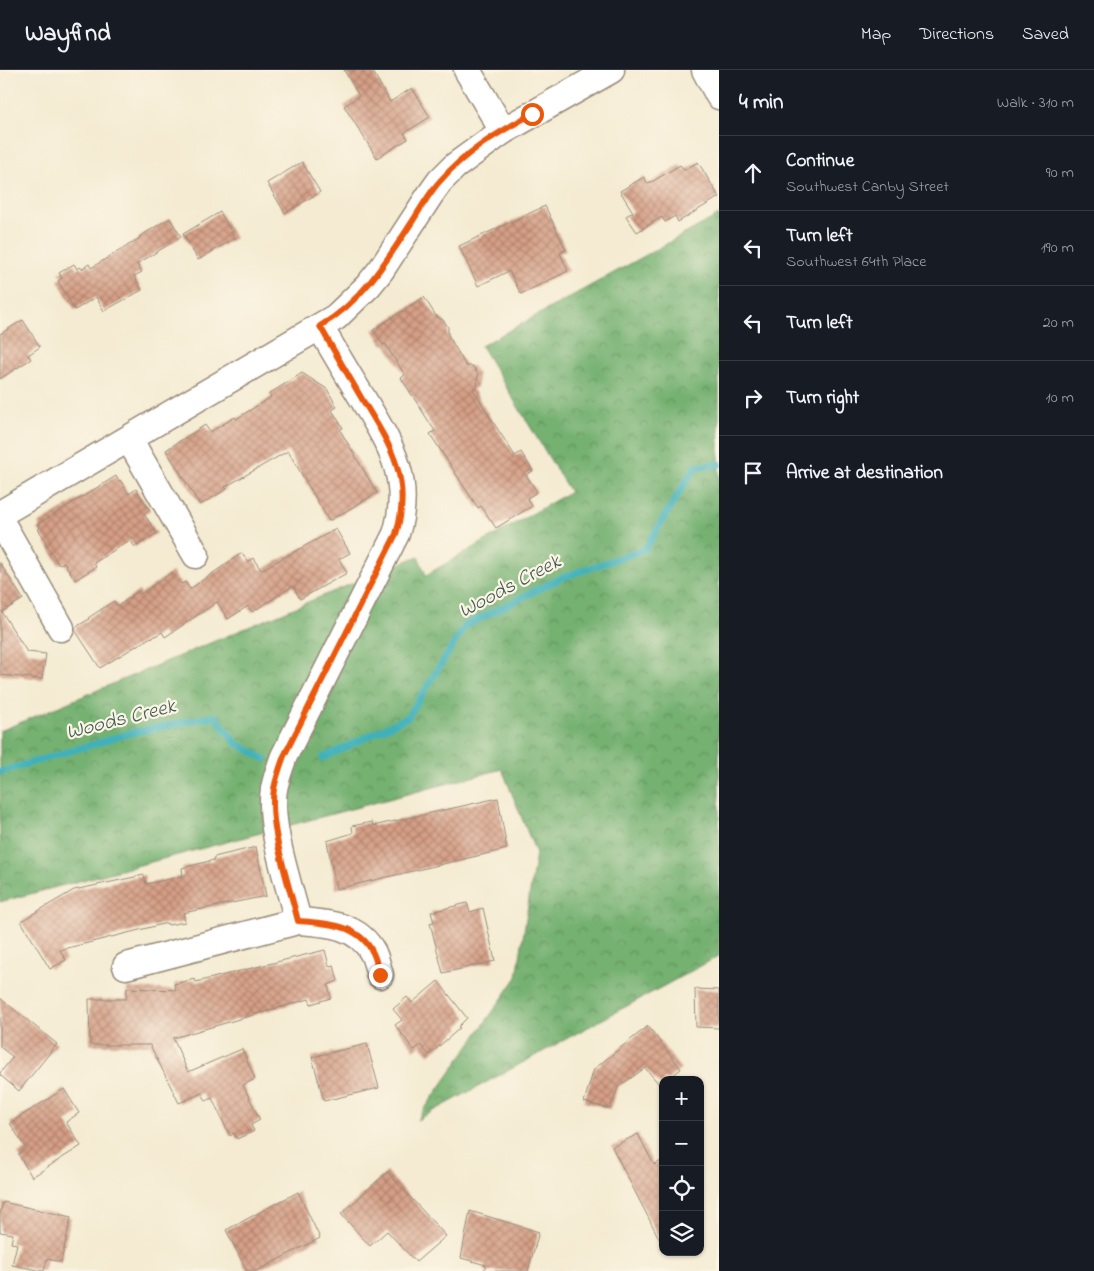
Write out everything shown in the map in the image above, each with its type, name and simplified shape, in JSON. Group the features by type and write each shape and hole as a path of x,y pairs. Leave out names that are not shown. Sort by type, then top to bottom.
{"street":[{"path":"467,70 503,131"},
{"path":"0,514 336,317 368,286 381,270 440,181 462,160 503,131 611,70"},
{"path":"705,70 719,96"},
{"path":"298,921 276,835 273,808 277,775 284,756 396,534 402,508 400,479 391,448 320,326"},
{"path":"129,439 196,554"},
{"path":"0,520 61,628"},
{"path":"126,966 298,921 328,923 355,932 368,944 374,954 380,975"}],"green space":[{"path":"719,215 719,956 417,1120 517,977 536,853 502,769 0,902 0,731 418,556 426,575 570,492 481,346"}],"building":[{"path":"344,70 372,70 390,102 412,88 430,117 404,133 408,139 377,158 344,106 359,96"},
{"path":"302,162 320,192 285,213 267,183"},
{"path":"698,162 719,197 678,222 675,216 665,222 662,217 637,232 626,216 633,212 620,191 644,177 648,184 680,165 684,170"},
{"path":"545,206 566,250 560,253 568,271 521,294 509,271 478,286 459,246"},
{"path":"220,212 235,238 198,260 183,234"},
{"path":"170,218 181,237 137,264 142,272 134,276 142,290 104,311 96,297 75,310 58,281 62,278 59,273 74,264 77,269 80,267 82,269 89,264 91,268"},
{"path":"424,297 436,316 443,320 448,327 448,335 466,366 473,366 478,375 477,387 473,389 495,425 515,456 521,452 533,471 526,475 537,492 527,498 532,506 496,528 481,506 478,508 430,434 435,431 401,378 405,375 385,344 383,345 373,330"},
{"path":"23,320 40,347 28,355 31,359 0,379 0,334"},
{"path":"302,373 327,389 337,407 332,410 343,428 340,430 377,493 329,521 288,451 225,487 227,489 200,505 166,450 205,425 210,432 235,417 236,419 271,397 269,394"},
{"path":"116,476 129,494 136,489 150,510 144,514 157,533 135,547 130,540 94,563 96,567 75,580 64,562 59,565 38,529 40,528 38,524"},
{"path":"336,529 350,553 339,559 347,573 300,599 293,586 252,612 248,606 228,619 217,602 165,637 162,632 151,637 100,668 75,630 76,627 88,618 114,601 118,606 139,591 141,594 172,572 181,584 185,582 190,589 242,553 248,562 253,558 261,570"},
{"path":"0,563 23,599 2,612 27,652 46,654 42,679 0,675"},
{"path":"498,798 507,849 336,889 327,841 353,833 352,826 372,822 373,826"},
{"path":"256,847 266,896 183,913 185,922 168,925 167,923 60,950 66,960 50,969 21,921 74,890 144,875 146,884 183,876 182,868 214,860 214,857"},
{"path":"467,903 470,912 483,908 495,961 443,973 430,923 434,922 431,912"},
{"path":"325,950 329,966 334,965 338,981 328,985 331,998 311,1004 309,999 173,1038 188,1072 242,1049 255,1079 243,1085 260,1120 251,1125 254,1131 237,1139 234,1133 230,1136 212,1098 206,1101 202,1093 179,1103 150,1045 90,1045 89,999 126,999 127,988 176,990 174,984 195,979 196,982"},
{"path":"438,981 467,1018 458,1027 460,1028 429,1055 421,1045 414,1050 395,1025 402,1020 393,1009 407,997 412,1003"},
{"path":"695,989 719,990 719,1028 696,1027"},
{"path":"0,998 57,1044 19,1091 0,1075 13,1057 0,1047"},
{"path":"648,1026 681,1069 672,1076 659,1076 659,1084 645,1068 618,1087 610,1109 584,1102 594,1069"},
{"path":"367,1044 379,1088 324,1101 312,1057"},
{"path":"64,1089 79,1113 66,1122 81,1146 32,1177 18,1154 26,1149 10,1123"},
{"path":"638,1134 654,1165 659,1162 659,1238 612,1147"},
{"path":"387,1172 446,1236 416,1262 387,1231 370,1246 341,1214"},
{"path":"298,1192 320,1238 256,1271 247,1271 226,1230"},
{"path":"3,1202 71,1217 61,1262 47,1259 44,1271 12,1265 17,1244 11,1243 13,1234 0,1232 0,1214"},
{"path":"470,1211 539,1232 528,1271 484,1271 486,1265 461,1258"}],"waterway":[{"name":"Woods Creek","path":"323,758 408,717 465,626 561,578 645,549 695,467 719,464"},
{"name":"Woods Creek","path":"0,772 131,733 215,716 236,743 265,759"}],"route":[{"path":"380,975 374,954 368,944 355,932 328,923 298,921 276,835 273,808 277,775 284,756 396,534 402,508 400,479 391,448 320,326 336,317 368,286 381,270 440,181 455,166 477,148 532,114"}]}
